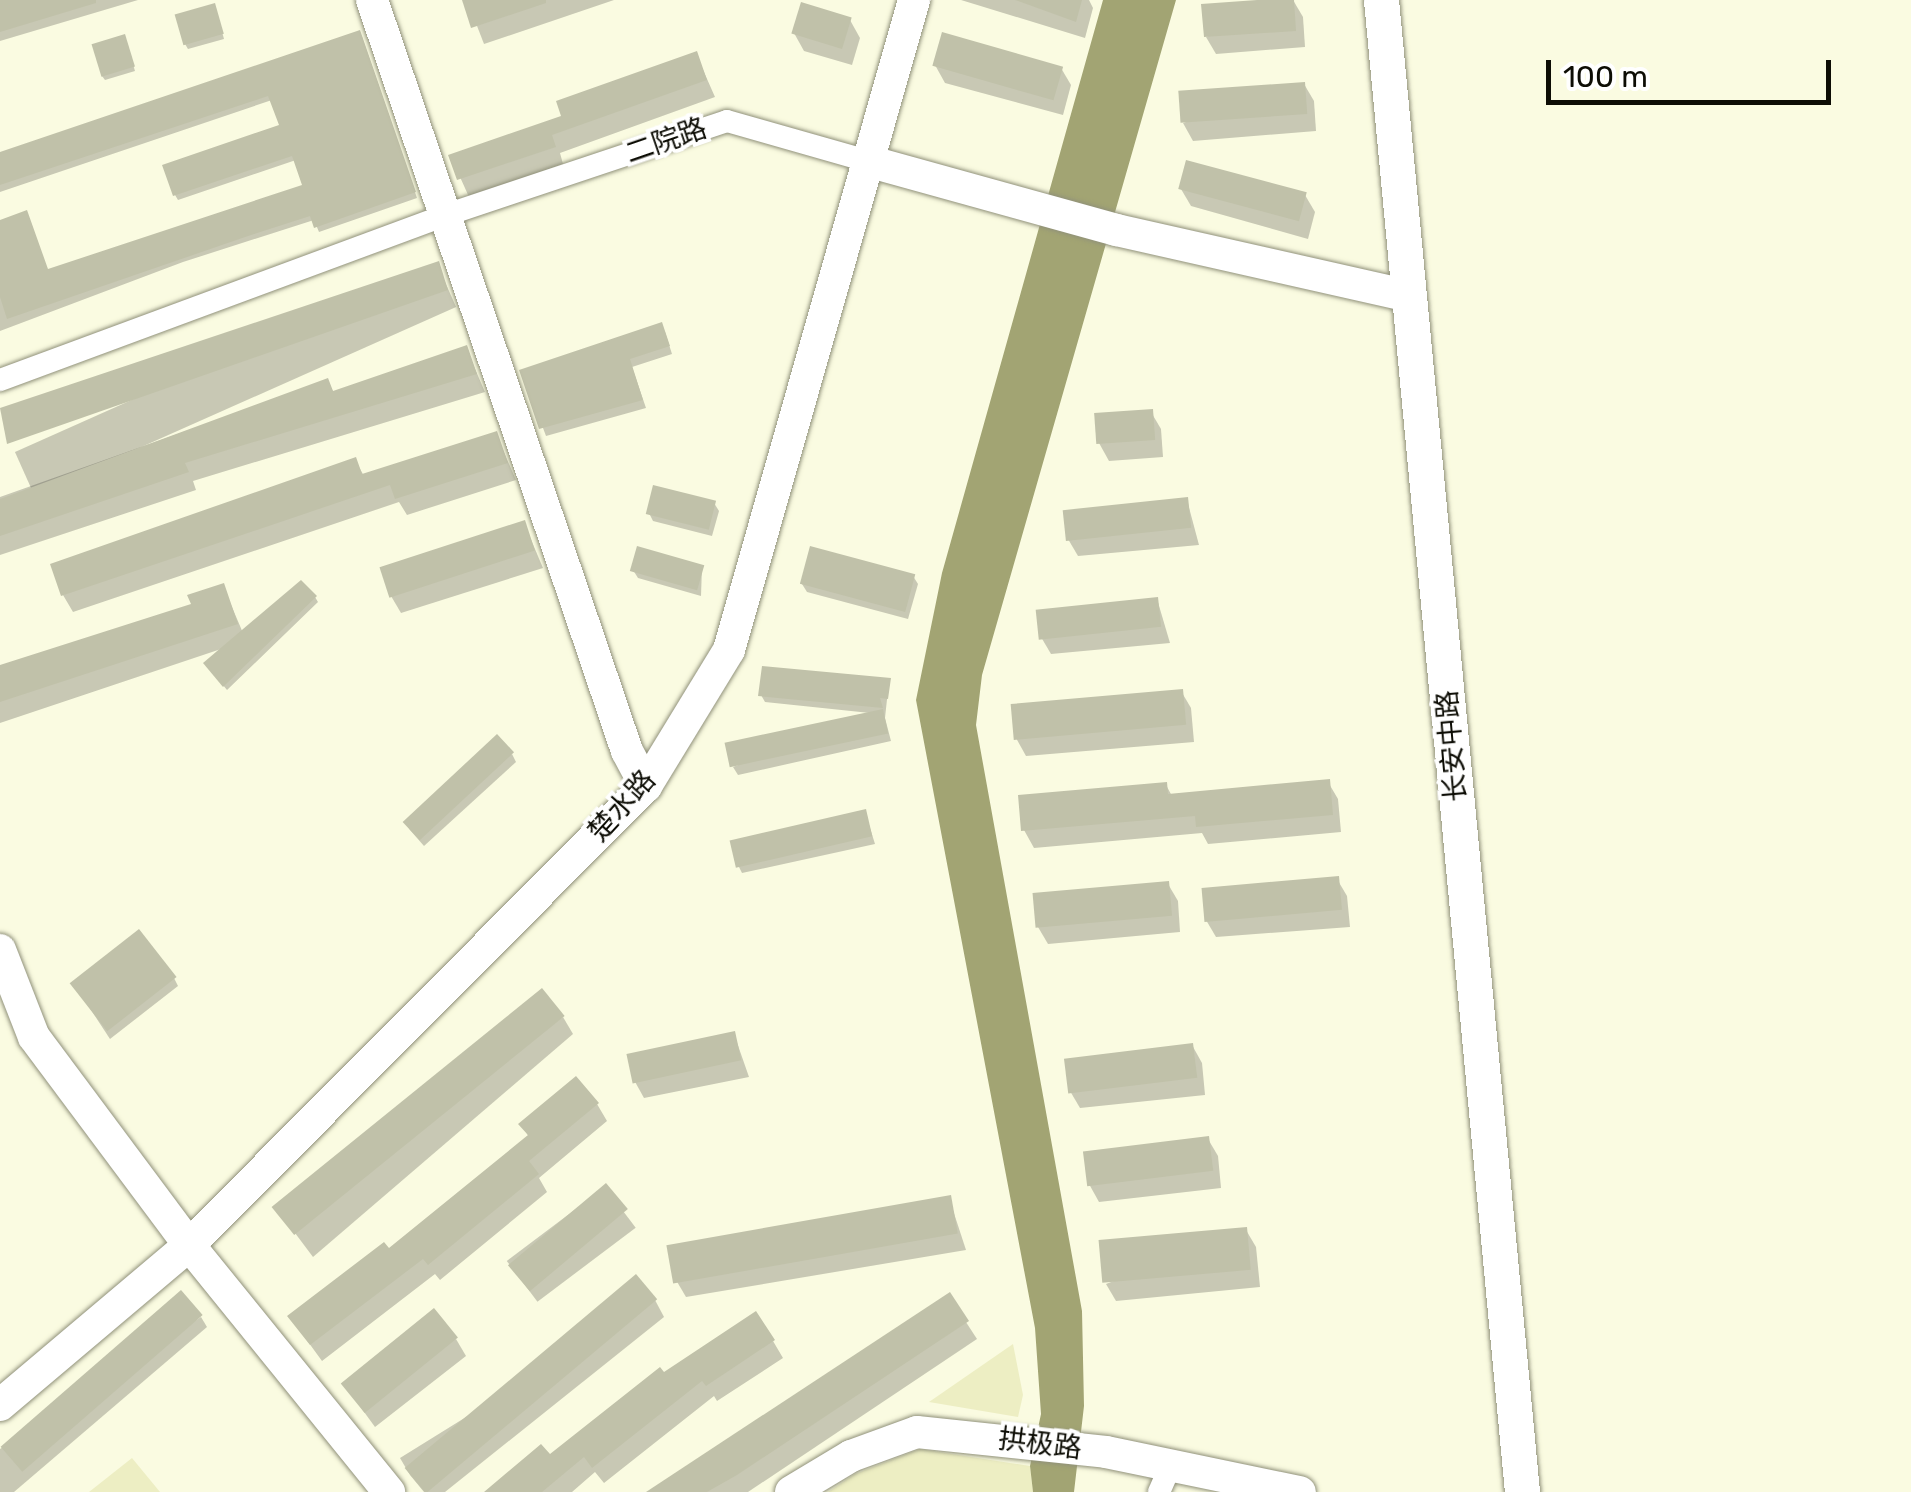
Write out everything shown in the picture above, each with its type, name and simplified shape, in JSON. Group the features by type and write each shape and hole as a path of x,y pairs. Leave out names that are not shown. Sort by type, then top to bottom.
{"main road":[{"name":"长安中路","path":"1360,0 1400,295 1522,1492"},
{"name":"长安中路","path":"1381,0 1400,295 1498,1492"}],"street":[{"path":"372,0 627,751 646,786"},
{"name":"楚水路","path":"0,1406 188,1244 646,786 729,650 864,160 914,0"},
{"name":"二院路","path":"0,380 446,215 727,121 1116,230 1400,295"},
{"path":"0,950 34,1037 188,1244 388,1492"},
{"name":"拱极路","path":"790,1492 851,1456 917,1432 1106,1452 1164,1481 1300,1492"}],"shaded area":[{"path":"1103,0 1176,0 982,675 976,725 1082,1311 1084,1406 1074,1492 1033,1492 1030,1466 1041,1414 1035,1328 916,700 942,573"},
{"path":"1013,1344 1023,1395 1018,1417 929,1402"},
{"path":"920,1449 1030,1466 1033,1492 828,1492 855,1474"},
{"path":"132,1458 160,1492 89,1492"}],"building":[{"path":"0,0 96,0 96,3 0,32"},
{"path":"462,0 546,0 546,3 471,28"},
{"path":"1015,0 1082,0 1076,22"},
{"path":"1294,0 1296,31 1204,37 1201,4"},
{"path":"801,2 852,17 842,49 791,34"},
{"path":"215,3 224,34 183,45 175,15"},
{"path":"360,30 416,192 314,228 310,216 7,319 0,297 0,220 27,210 48,269 302,185 292,156 173,196 162,165 279,125 268,96 0,185 0,152"},
{"path":"942,32 1063,67 1053,100 932,66"},
{"path":"125,34 135,67 101,77 92,44"},
{"path":"697,51 707,80 552,135 556,147 457,180 448,155 561,116 556,101"},
{"path":"1305,82 1307,114 1181,123 1178,91"},
{"path":"1186,160 1307,192 1299,221 1178,189"},
{"path":"439,261 448,290 7,444 0,408"},
{"path":"662,322 670,346 630,359 643,400 539,429 519,370"},
{"path":"467,345 477,374 185,463 189,472 0,536 0,499 328,378 333,391"},
{"path":"1153,409 1155,440 1096,444 1094,413"},
{"path":"497,431 508,463 395,499 390,485 61,596 50,564 356,457 362,474"},
{"path":"653,485 716,501 709,530 646,514"},
{"path":"1188,497 1191,528 1066,541 1063,510"},
{"path":"525,520 535,550 389,598 379,567"},
{"path":"637,546 704,565 697,590 630,571"},
{"path":"810,546 915,574 905,612 800,584"},
{"path":"301,580 317,596 223,687 203,663"},
{"path":"224,583 238,624 0,702 0,665 191,604 187,595"},
{"path":"1158,597 1161,627 1039,640 1036,610"},
{"path":"762,666 891,678 888,699 880,698 883,708 758,696"},
{"path":"1183,689 1186,725 1014,740 1011,704"},
{"path":"883,709 888,733 730,767 725,743"},
{"path":"497,734 514,752 420,840 403,822"},
{"path":"1330,779 1333,815 1196,827 1195,816 1021,831 1018,795 1167,782 1168,794"},
{"path":"866,809 872,836 736,868 730,840"},
{"path":"1339,876 1342,910 1204,922 1202,888"},
{"path":"1169,881 1172,916 1036,928 1033,893"},
{"path":"139,929 177,977 107,1031 70,983"},
{"path":"542,988 565,1016 294,1235 272,1207"},
{"path":"735,1031 741,1060 633,1083 626,1054"},
{"path":"1193,1043 1197,1078 1068,1094 1064,1059"},
{"path":"576,1076 599,1103 529,1161 539,1174 428,1265 423,1259 310,1345 287,1316 384,1242 389,1248 528,1135 518,1124"},
{"path":"1209,1136 1213,1171 1087,1186 1083,1151"},
{"path":"606,1183 628,1209 530,1291 508,1265"},
{"path":"951,1195 958,1233 673,1284 666,1245"},
{"path":"1247,1227 1251,1270 1102,1283 1099,1240"},
{"path":"636,1274 657,1299 428,1492 405,1468"},
{"path":"181,1290 203,1315 22,1472 1,1447"},
{"path":"950,1292 969,1321 737,1475 707,1492 646,1492"},
{"path":"434,1308 458,1338 365,1413 341,1384"},
{"path":"756,1311 775,1340 706,1386 702,1381 592,1468 584,1457 542,1492 484,1492 541,1444 550,1454 660,1367 664,1372"}]}
